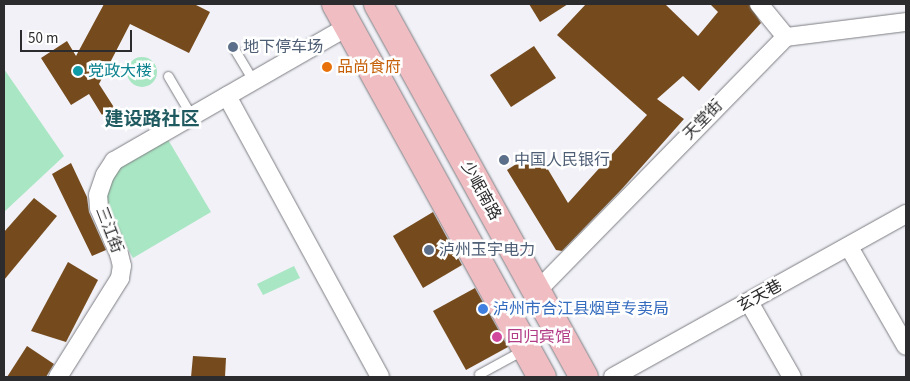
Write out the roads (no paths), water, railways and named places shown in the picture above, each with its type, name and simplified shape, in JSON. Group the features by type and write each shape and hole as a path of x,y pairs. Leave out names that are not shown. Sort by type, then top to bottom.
{"main road":[{"name":"少岷南路","path":"378,4 584,377"},
{"path":"343,15 542,377"}],"street":[{"path":"759,4 786,37 906,22"},
{"name":"三江街","path":"58,377 120,278 122,266 119,254 99,208 98,195 104,174 114,161 227,96 343,15"},
{"name":"天堂街","path":"537,292 786,37"},
{"path":"227,96 380,377"},
{"name":"玄天巷","path":"613,377 906,214"},
{"path":"849,247 906,346"},
{"path":"749,302 792,377"}],"lane":[{"path":"233,47 252,79"},
{"path":"168,76 191,115"},
{"path":"479,374 525,349"}],"place":[{"name":"地下停车场","path":"233,47"},
{"name":"品尚食府","path":"327,67"},
{"name":"党政大楼","path":"78,71"},
{"name":"中国人民银行","path":"504,160"},
{"name":"泸州玉宇电力","path":"429,250"},
{"name":"泸州市合江县烟草专卖局","path":"483,309"},
{"name":"回归宾馆","path":"497,337"}],"district":[{"name":"建设路社区","path":"152,120"}]}
